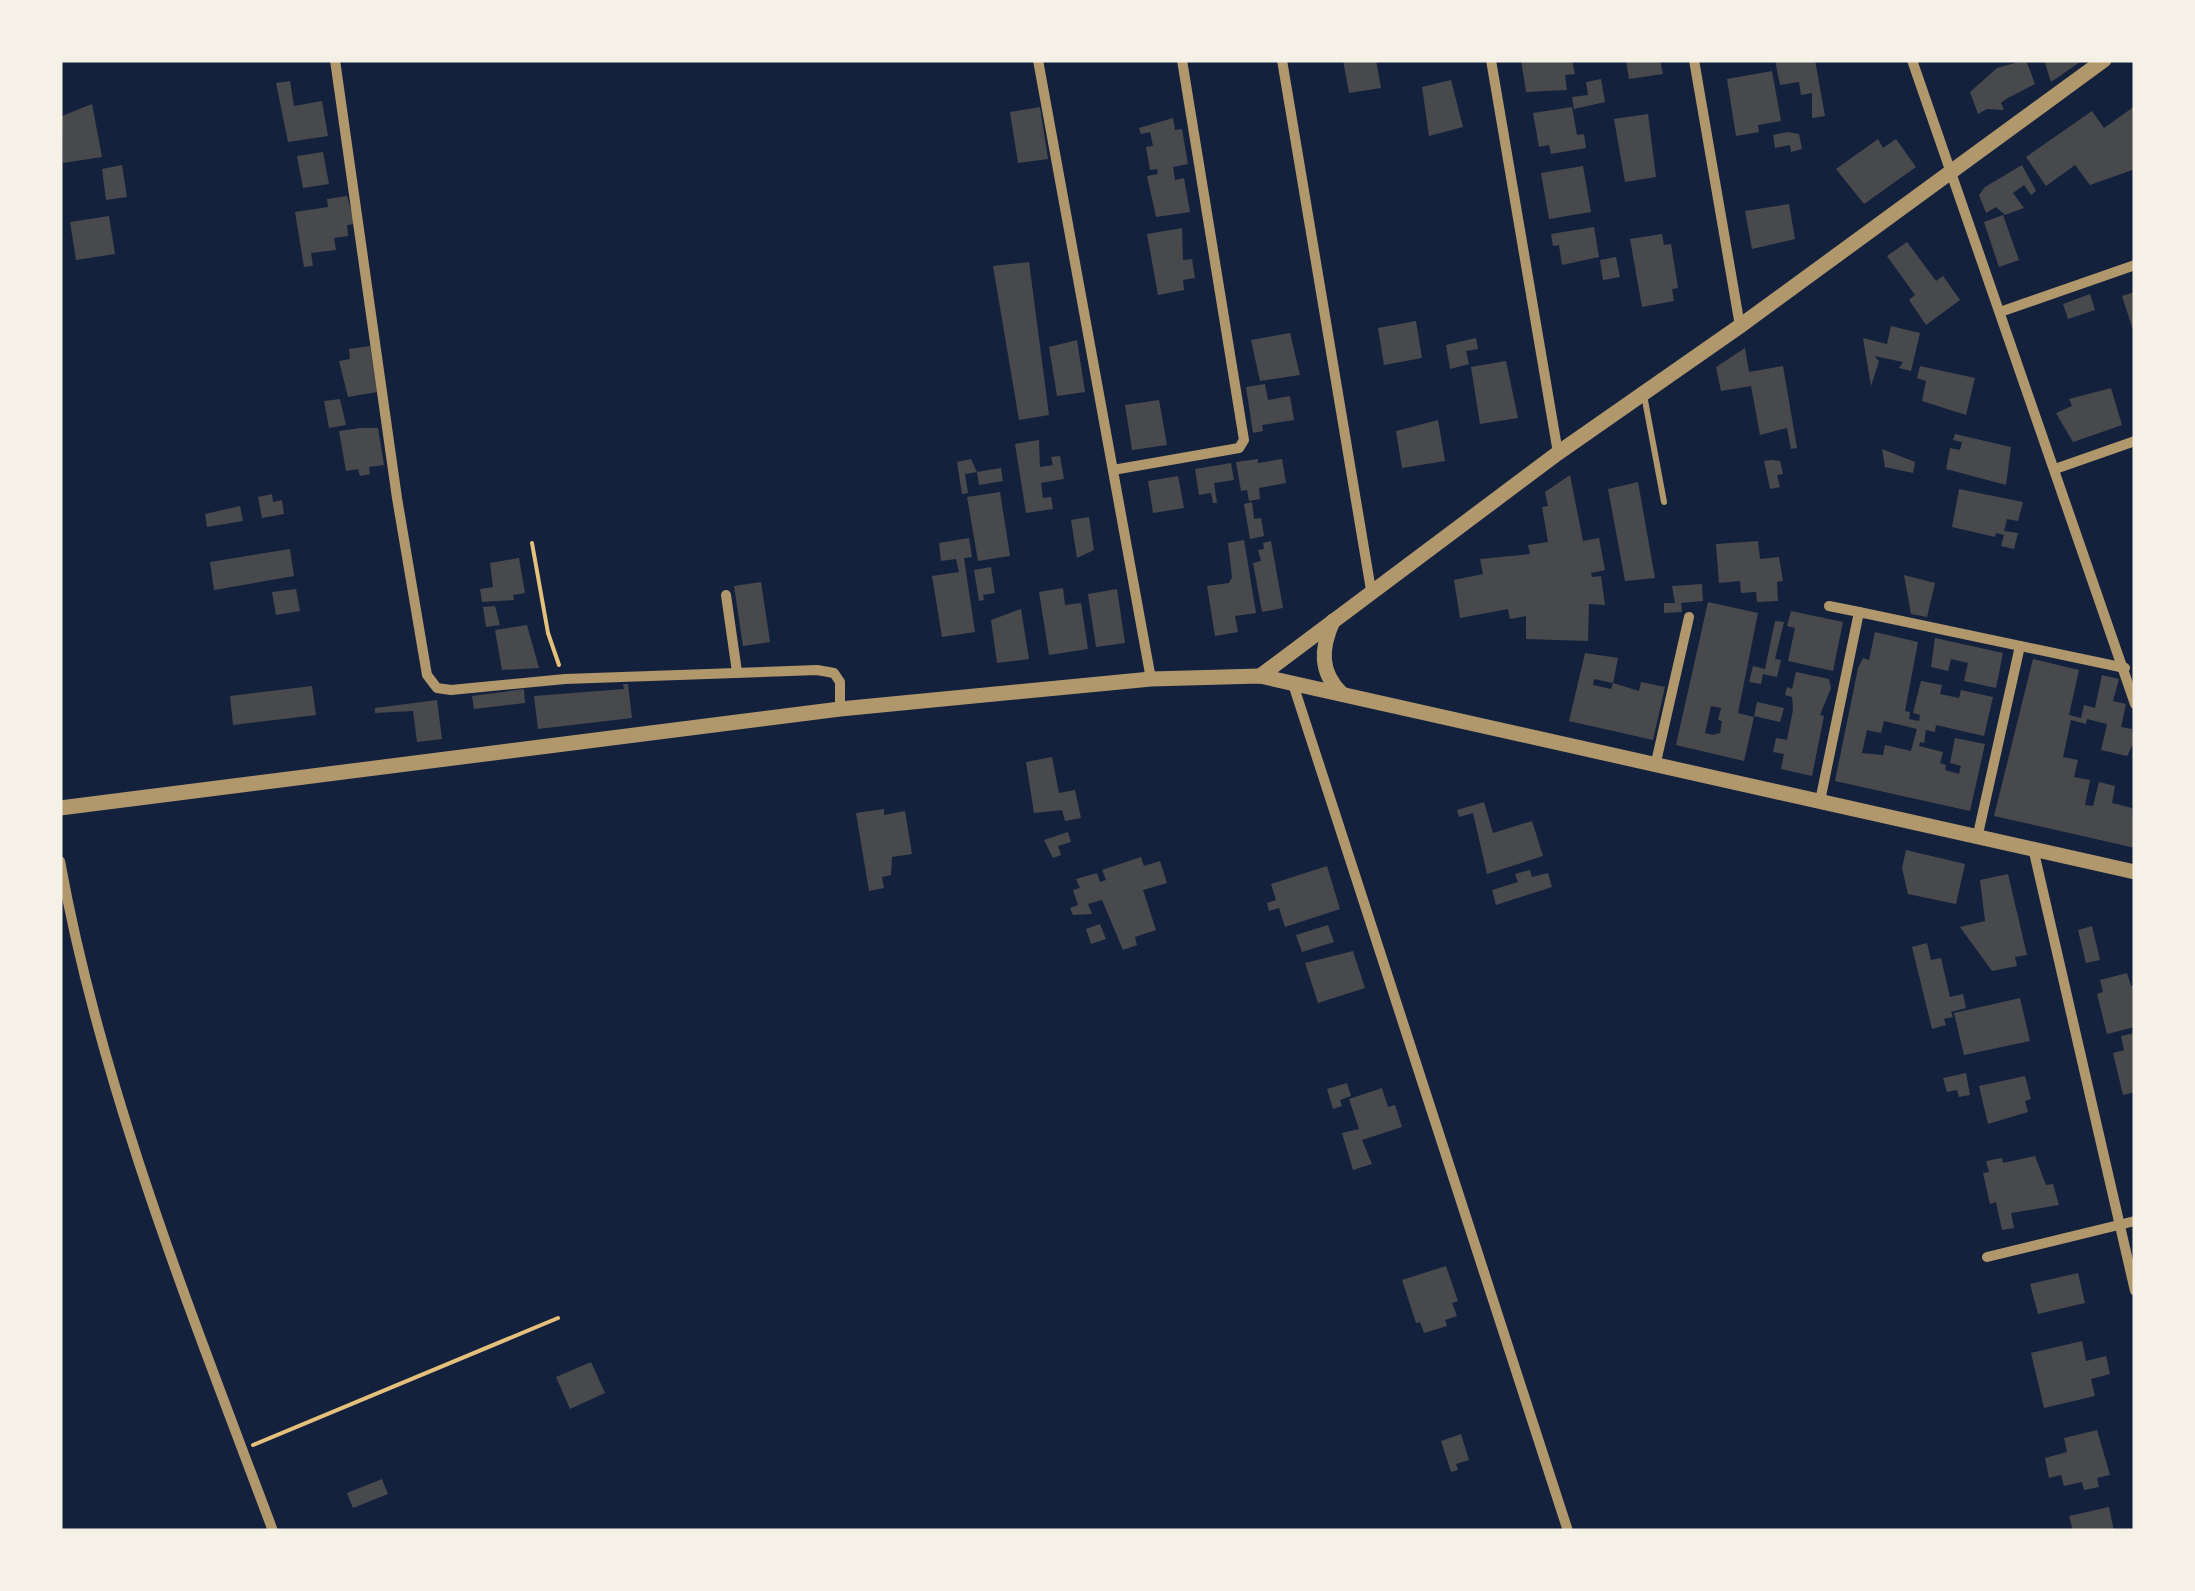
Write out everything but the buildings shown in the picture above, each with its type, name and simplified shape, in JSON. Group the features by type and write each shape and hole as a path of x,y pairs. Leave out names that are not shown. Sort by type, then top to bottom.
{"street":[{"path":"335,60 396,498 427,675 438,688 451,690 565,679 737,672 834,673 840,682 840,710"},
{"path":"1038,60 1151,680"},
{"path":"1112,470 1239,448 1244,440 1182,60"},
{"path":"1282,60 1371,590"},
{"path":"1491,60 1558,452"},
{"path":"1694,60 1740,326"},
{"path":"1912,60 2135,704"},
{"path":"1260,676 1558,452 1740,326 2104,60"},
{"path":"2000,312 2135,265"},
{"path":"2055,469 2135,441"},
{"path":"726,595 737,672"},
{"path":"1829,606 2125,668"},
{"path":"1820,800 1859,612"},
{"path":"1656,762 1689,617"},
{"path":"1334,619 1323,658 1331,681 1342,694"},
{"path":"1978,834 2020,646"},
{"path":"60,808 840,710 1151,680 1260,676 2135,872"},
{"path":"1293,684 1568,1531"},
{"path":"2033,848 2135,1290"},
{"path":"60,861 77,955 106,1058 164,1237 273,1531"},
{"path":"1987,1257 2135,1221"}],"lane":[{"path":"1644,393 1664,502"}],"path":[{"path":"532,544 548,634 565,679"},
{"path":"243,1449 558,1318"}]}
